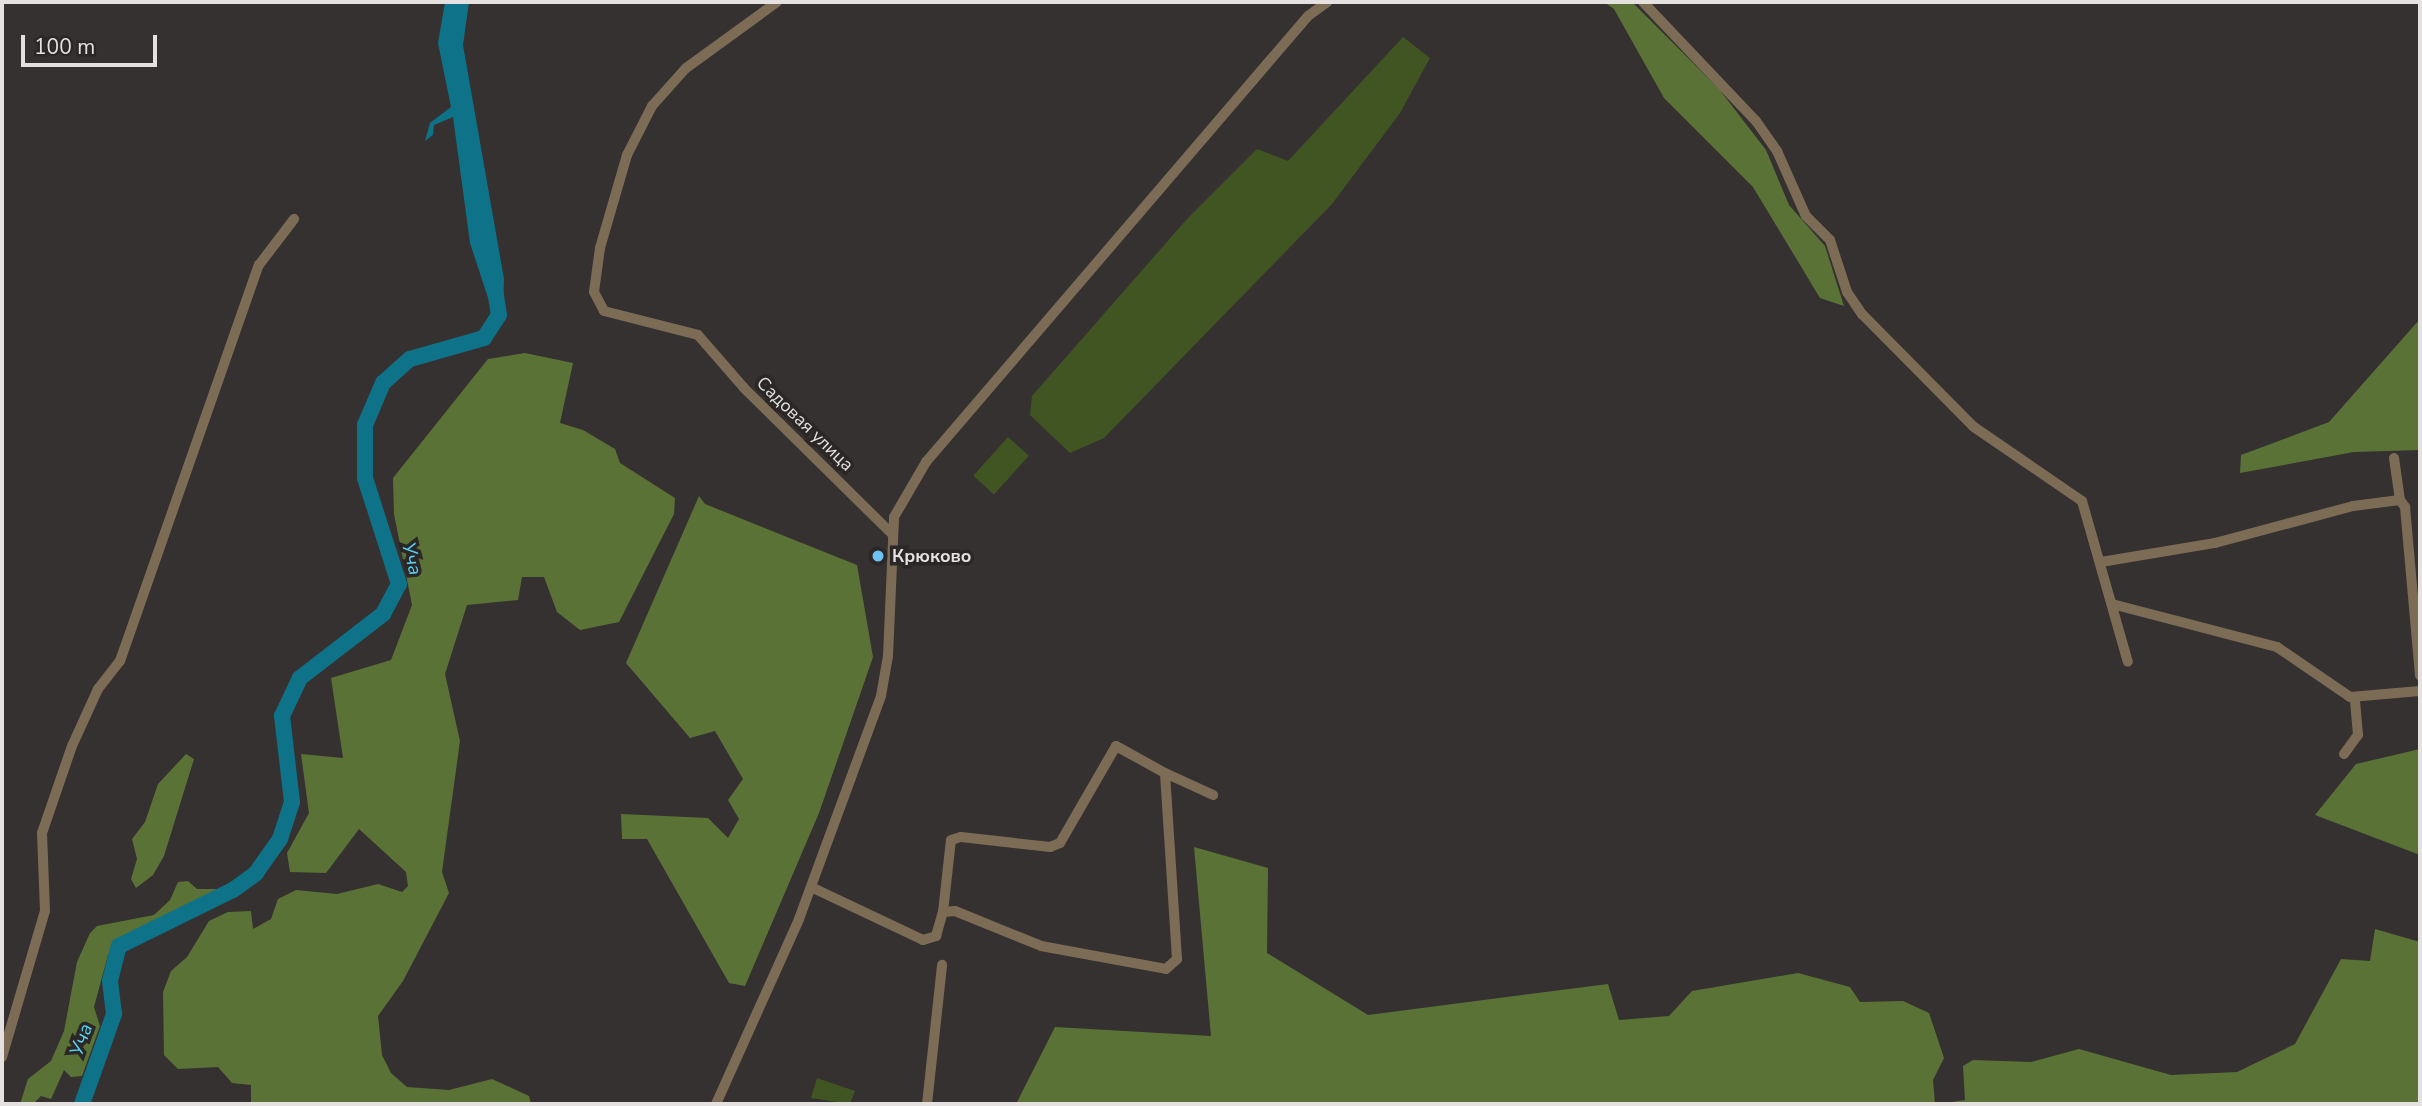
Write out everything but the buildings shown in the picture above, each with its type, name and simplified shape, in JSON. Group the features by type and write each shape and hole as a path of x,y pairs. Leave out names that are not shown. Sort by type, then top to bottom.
{"street":[{"name":"Садовая улица","path":"777,2 686,68 652,106 626,155 600,248 594,292 604,312 698,335 744,388 892,534"},
{"path":"716,1104 811,887 881,696 888,656 894,517 926,462 1299,26 1327,2"},
{"path":"1643,2 1711,68 1763,131 1806,216 1836,250 1847,292 1862,314 1974,427 2082,501 2128,662"},
{"path":"2,1057 45,911 42,833 72,746 98,689 120,661 260,265 294,219"},
{"path":"2395,458 2400,500 2405,507 2420,675"},
{"path":"2101,562 2215,543 2353,506 2400,500"},
{"path":"2112,604 2277,647 2355,697 2420,691"},
{"path":"2344,754 2358,735 2355,697"},
{"path":"811,887 923,940 936,936 943,912 951,840 961,837 1050,847 1060,843 1116,746 1213,795"},
{"path":"943,912 954,911 1041,946 1166,969 1177,959 1165,773"},
{"path":"927,1104 942,965"}],"green space":[{"path":"1604,2 1632,2 1719,89 1766,150 1789,205 1825,246 1844,306 1820,298 1753,187 1664,98 1614,9"},
{"path":"1403,37 1430,58 1400,113 1332,204 1104,438 1070,453 1030,415 1032,396 1187,219 1257,149 1288,161"},
{"path":"2420,319 2420,450 2354,452 2240,473 2241,455 2329,422"},
{"path":"525,353 573,363 560,423 583,430 615,449 620,463 675,498 674,514 619,622 580,630 557,612 544,577 522,577 518,600 467,605 445,674 460,741 442,872 449,893 403,981 378,1016 382,1055 391,1073 407,1087 449,1090 492,1079 529,1096 531,1104 251,1104 251,1085 232,1083 218,1067 178,1069 164,1055 163,992 171,971 187,957 209,921 228,912 251,911 253,929 271,919 278,899 296,890 337,894 378,884 402,892 408,886 406,872 359,829 326,873 290,872 287,853 309,813 301,754 343,758 331,678 391,660 412,605 394,514 393,478 488,359"},
{"path":"1008,437 1029,456 994,494 973,476"},
{"path":"699,496 705,504 857,565 873,657 819,813 745,986 729,983 647,839 622,839 621,814 708,818 728,838 739,819 728,800 743,779 715,731 690,738 626,663"},
{"path":"2420,749 2420,855 2315,815 2356,764"},
{"path":"186,754 194,759 164,856 153,875 136,888 131,879 137,859 132,839 145,822 158,784"},
{"path":"1194,847 1268,868 1267,953 1368,1015 1608,984 1619,1020 1669,1016 1692,991 1798,973 1850,987 1860,1002 1903,1001 1929,1013 1944,1058 1933,1080 1935,1104 1016,1104 1055,1027 1211,1036"},
{"path":"188,881 197,889 217,889 212,898 121,938 108,955 94,1007 100,1026 82,1076 71,1077 64,1070 51,1099 41,1096 33,1104 20,1104 28,1079 51,1061 64,1031 77,962 90,933 97,926 154,915 170,900 178,882"},
{"path":"2375,929 2420,942 2420,1104 1938,1104 1965,1100 1963,1066 1973,1060 2031,1062 2079,1049 2171,1075 2237,1072 2295,1044 2341,959 2370,961"},
{"path":"817,1078 855,1091 850,1104 811,1098"}],"water":[{"path":"445,2 469,2 463,45 504,279 503,311 492,310 470,243 453,117 434,125 433,135 425,141 430,123 451,107 438,43"}],"waterway":[{"name":"Уча","path":"82,1104 114,1014 110,981 119,946 233,890 256,873 280,839 292,802 282,716 300,678 383,614 399,584 365,478 365,425 383,383 410,359 484,338 499,315 495,289"}],"place":[{"name":"Крюково","path":"878,556"}]}
